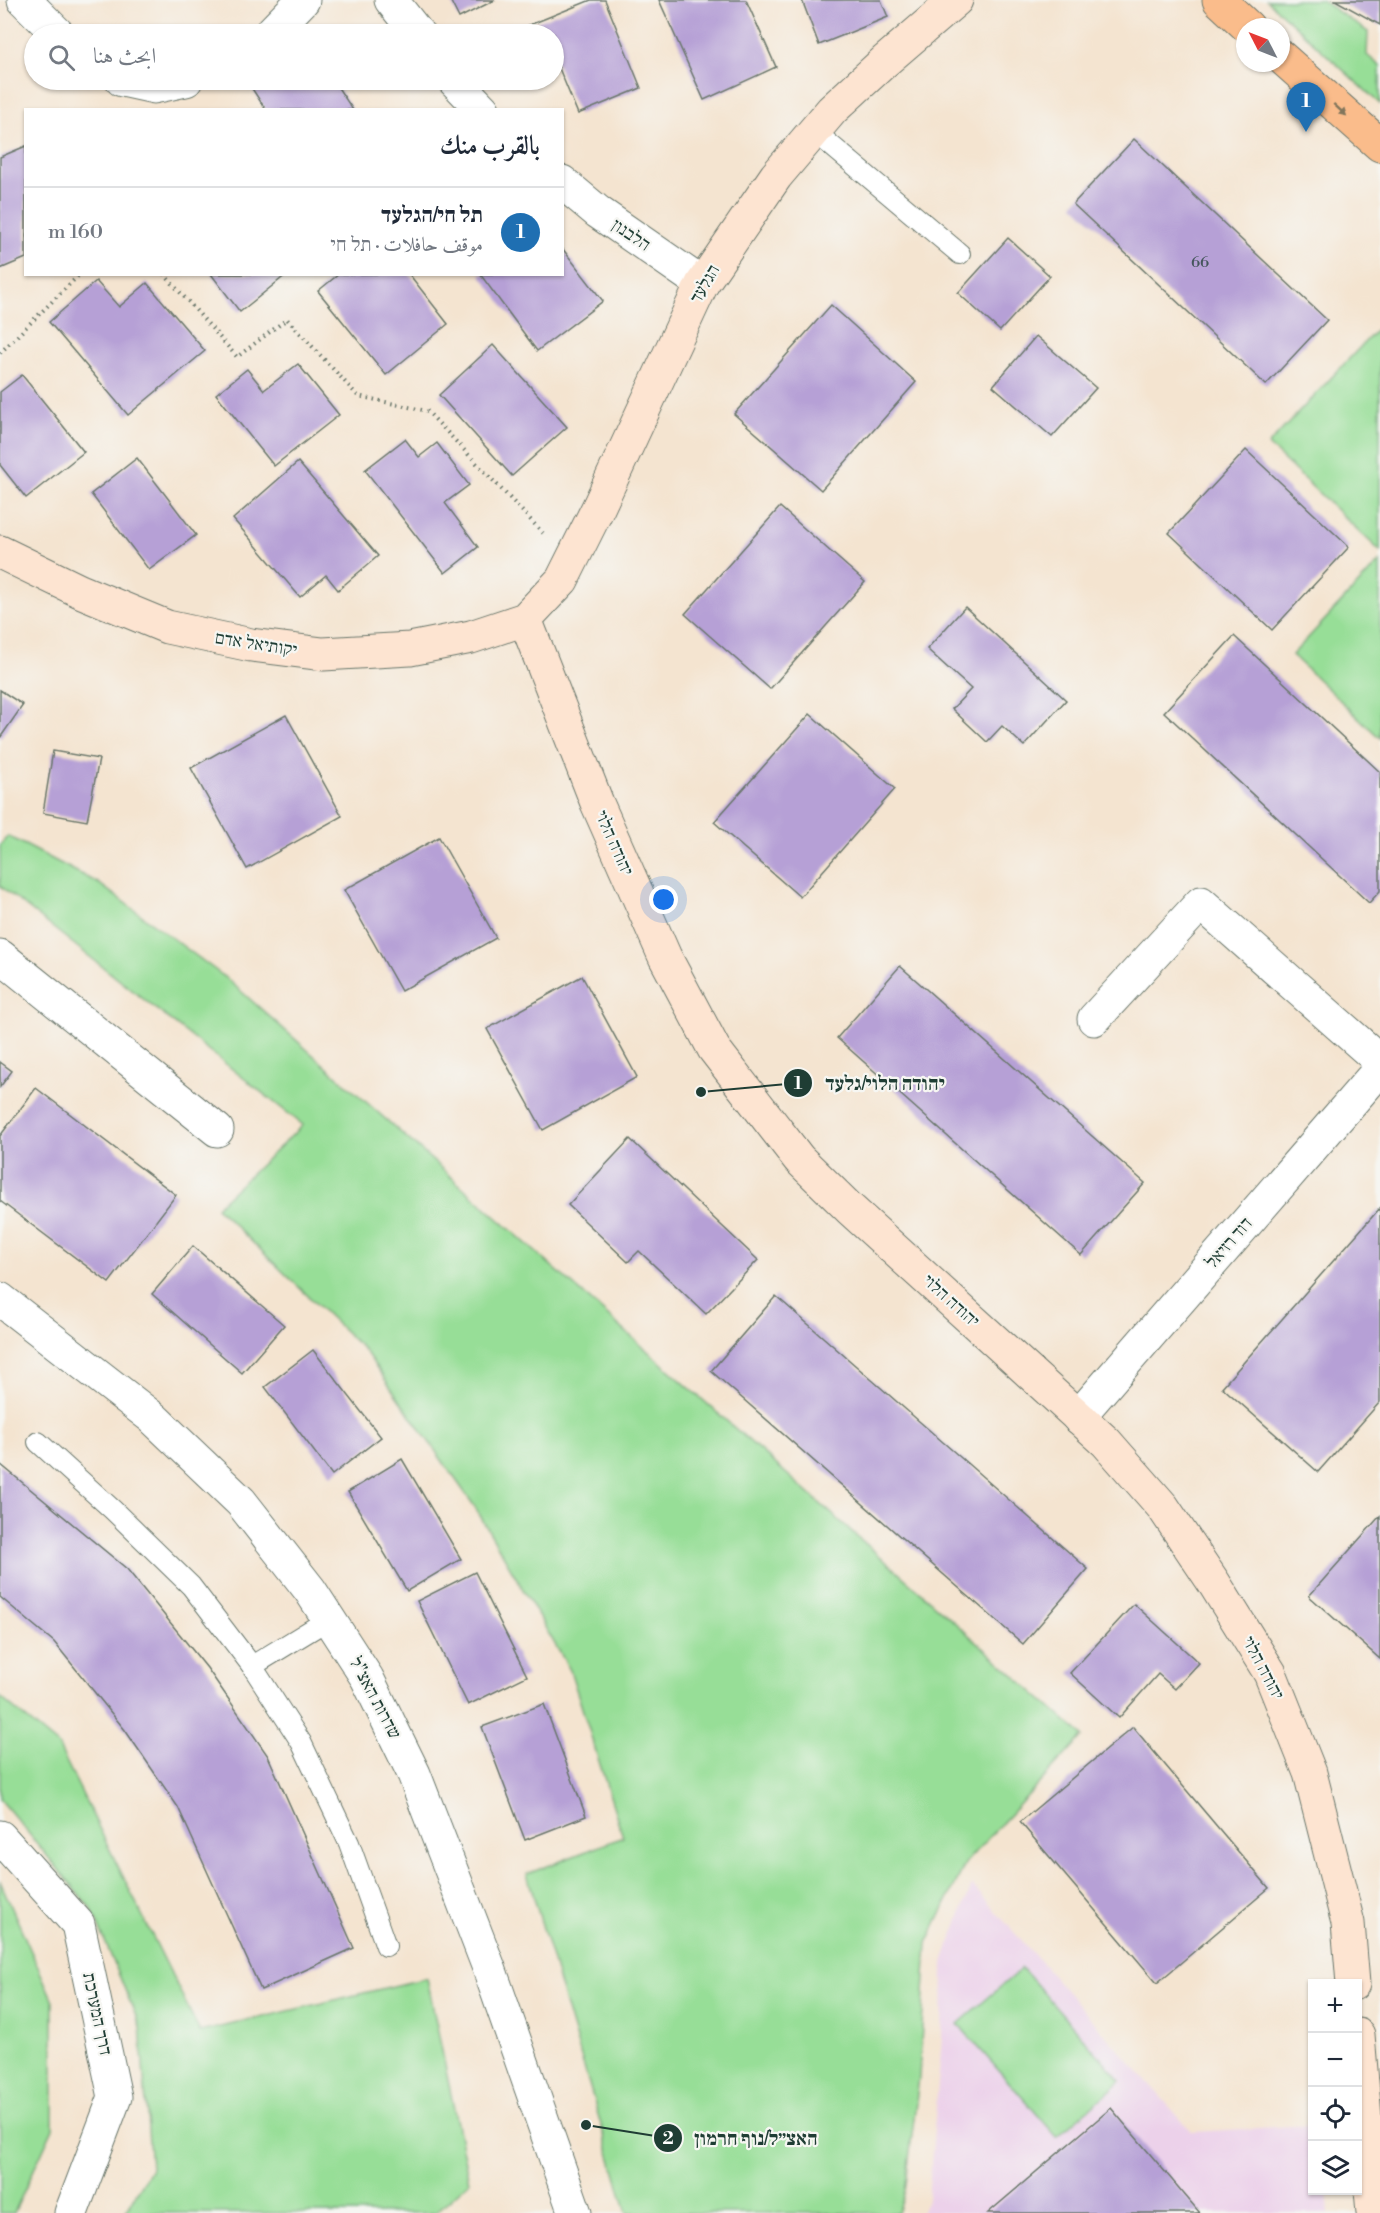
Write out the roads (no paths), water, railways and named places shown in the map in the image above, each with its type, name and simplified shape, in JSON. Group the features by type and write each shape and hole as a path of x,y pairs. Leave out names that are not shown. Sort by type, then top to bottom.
{"highway":[{"path":"1219,1 1238,18"},
{"path":"1290,65 1380,145"}],"street":[{"path":"24,0 48,24"},
{"path":"280,24 303,0"},
{"path":"391,0 410,24"},
{"name":"הגלעד","path":"525,620 562,580 599,506 702,284 776,176 832,110 949,2"},
{"path":"464,90 481,108"},
{"name":"הלבנון","path":"564,184 598,212 702,284"},
{"name":"יקותיאל אדם","path":"0,552 80,591 167,627 251,645 323,654 410,649 471,637 525,620"},
{"name":"יהודה הלוי","path":"525,620 597,803 664,957 714,1049 799,1159 859,1217 1106,1442 1163,1507 1270,1673 1310,1773 1348,1923 1353,1979"},
{"path":"1094,1018 1201,903 1380,1061"},
{"path":"0,956 217,1130"},
{"name":"דוד רזיאל","path":"1078,1417 1380,1069"},
{"name":"שדרות האצ\"ל","path":"0,1299 153,1418 241,1502 310,1590 367,1678 414,1774 489,1968 575,2213"},
{"name":"דרך המערכת","path":"0,1837 78,1924 115,2097 71,2213"},
{"path":"1362,2066 1374,2158 1373,2213"}],"lane":[{"path":"814,131 960,254"},
{"path":"38,1442 113,1510 191,1586 252,1666 301,1742 349,1842 386,1946"},
{"path":"252,1666 329,1619"}],"place":[{"name":"תל חי/הגלעד","path":"1306,132"},
{"name":"יהודה הלוי/גלעד","path":"701,1092"},
{"name":"האצ״ל/נוף חרמון","path":"586,2125"}]}
